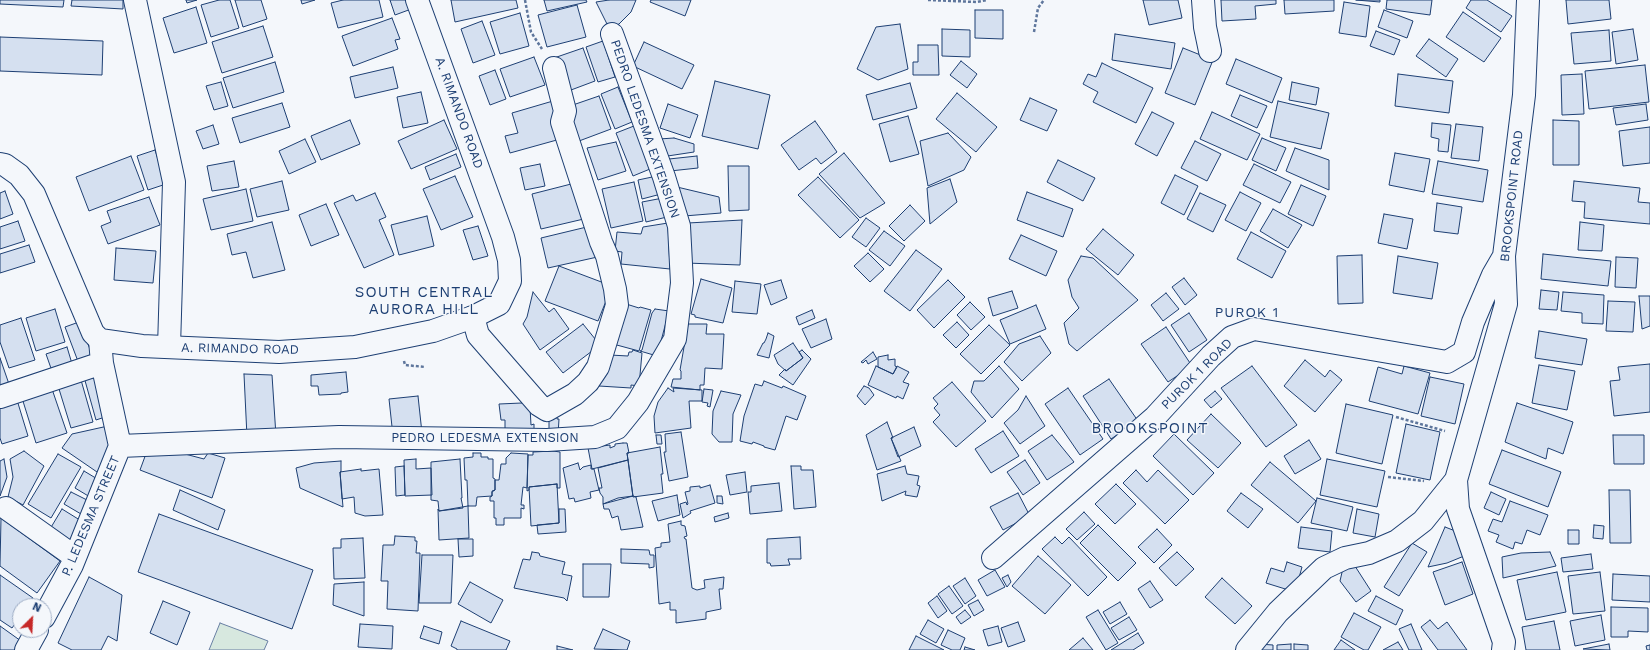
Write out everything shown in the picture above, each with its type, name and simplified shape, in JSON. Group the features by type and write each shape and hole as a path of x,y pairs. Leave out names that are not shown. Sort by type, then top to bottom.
{"street":[{"path":"135,0 174,182 169,347"},
{"name":"A. RIMANDO ROAD","path":"100,340 142,346 279,352 355,347 433,330 473,317 499,304 510,281 509,260 503,237 418,0"},
{"path":"1203,0 1210,51"},
{"name":"BROOKSPOINT ROAD","path":"1454,483 1506,304 1504,256 1524,95 1528,0"},
{"name":"PEDRO LEDESMA EXTENSION","path":"120,446 339,438 547,440 595,437 617,428 638,402 675,339 682,283 679,226 664,177 612,34"},
{"path":"473,317 478,335 539,405 547,410 575,394 588,382 598,367 617,305 615,289 607,256 601,242 562,122 564,111 554,68"},
{"path":"0,164 5,165 19,175 34,194 93,333 100,340"},
{"name":"PUROK 1 ROAD","path":"994,558 1155,417 1211,356 1232,337 1254,329 1447,362 1464,352 1473,322 1493,275 1504,256"},
{"name":"P. LEDESMA STREET","path":"52,602 75,557 120,446 102,363 100,340"},
{"path":"0,397 102,363"},
{"path":"1247,650 1278,612 1324,568 1345,558 1369,553 1397,541 1423,521 1454,483"},
{"path":"1454,483 1458,509 1504,642 1503,650"},
{"path":"6,508 75,557"},
{"path":"26,650 33,638"}],"path":[{"path":"525,0 531,32 554,68"},
{"path":"928,0 977,2 987,0"},
{"path":"1034,32 1038,8 1044,0"},
{"path":"402,354 405,365 425,367"},
{"path":"1396,417 1468,438"},
{"path":"1388,477 1454,483"}],"shaded area":[{"path":"220,623 268,641 264,650 209,650"}],"building":[{"path":"0,0 64,0 63,7 0,4"},
{"path":"72,0 123,0 123,9 71,6"},
{"path":"186,0 197,0 187,3"},
{"path":"219,0 230,0 239,28 211,37 201,5"},
{"path":"235,0 261,0 267,19 243,27"},
{"path":"301,0 315,0 302,4"},
{"path":"343,0 379,0 383,17 338,28 331,3"},
{"path":"390,0 411,0 414,8 395,15"},
{"path":"451,0 516,0 518,8 455,22"},
{"path":"544,0 586,0 587,2 547,11"},
{"path":"609,0 636,0 631,12 619,24 609,28 596,2"},
{"path":"651,0 691,0 685,16 650,2"},
{"path":"1143,0 1178,0 1182,18 1149,25"},
{"path":"1221,0 1276,0 1276,4 1255,6 1256,19 1222,21"},
{"path":"1284,0 1334,0 1334,11 1285,14"},
{"path":"1356,0 1380,0 1380,2"},
{"path":"1387,0 1432,0 1430,15 1386,9"},
{"path":"1471,0 1487,0 1512,16 1501,32 1466,8"},
{"path":"1566,0 1609,0 1611,19 1568,24"},
{"path":"1344,2 1370,6 1366,37 1339,33"},
{"path":"577,5 586,37 547,47 538,15"},
{"path":"196,7 207,43 174,53 163,18"},
{"path":"975,10 1003,10 1003,39 975,38"},
{"path":"1384,10 1413,21 1407,38 1378,27"},
{"path":"1463,12 1501,38 1484,62 1446,37"},
{"path":"520,13 529,46 500,54 490,22"},
{"path":"392,18 400,39 395,40 398,49 353,66 342,36"},
{"path":"482,21 495,55 473,63 461,29"},
{"path":"900,24 908,69 878,80 857,69 876,27"},
{"path":"263,26 273,57 222,73 212,42"},
{"path":"942,29 970,30 970,57 942,56"},
{"path":"1633,29 1638,60 1616,64 1612,32"},
{"path":"1609,30 1611,61 1574,64 1571,33"},
{"path":"1376,31 1400,40 1394,55 1370,46"},
{"path":"1115,34 1175,43 1171,69 1112,60"},
{"path":"0,37 103,41 102,75 0,71"},
{"path":"1429,39 1458,59 1446,77 1416,56"},
{"path":"603,41 615,77 598,82 586,47"},
{"path":"644,42 694,65 682,89 633,66"},
{"path":"918,45 938,45 939,75 913,75 913,62 918,62"},
{"path":"583,48 595,81 563,93 551,59"},
{"path":"1183,48 1213,60 1195,105 1165,93"},
{"path":"534,57 545,85 510,97 500,69"},
{"path":"1236,59 1282,78 1272,103 1226,84"},
{"path":"961,61 977,74 967,88 950,75"},
{"path":"275,62 284,92 233,108 223,78"},
{"path":"1102,63 1153,88 1136,123 1093,102 1098,92 1083,84 1088,74 1096,77"},
{"path":"1645,65 1649,102 1589,109 1585,71"},
{"path":"393,67 398,88 355,98 350,77"},
{"path":"495,70 506,99 490,105 479,76"},
{"path":"1398,74 1453,81 1449,113 1395,106"},
{"path":"1582,74 1584,114 1562,115 1561,75"},
{"path":"715,81 770,95 758,149 702,136"},
{"path":"221,82 228,106 214,110 206,86"},
{"path":"1292,82 1319,88 1316,105 1289,100"},
{"path":"910,83 917,108 873,120 866,95"},
{"path":"618,87 632,122 615,129 601,94"},
{"path":"421,92 428,123 403,128 397,97"},
{"path":"957,93 997,127 976,152 936,119"},
{"path":"1240,95 1267,106 1257,128 1231,116"},
{"path":"599,96 611,129 579,141 567,107"},
{"path":"1030,98 1057,110 1047,131 1020,120"},
{"path":"553,101 564,138 510,153 505,136 518,133 512,113"},
{"path":"1278,101 1329,113 1321,149 1270,137"},
{"path":"282,103 290,127 240,143 232,118"},
{"path":"668,104 698,115 690,138 660,128"},
{"path":"1646,104 1648,120 1616,125 1613,108"},
{"path":"1152,112 1174,123 1157,156 1135,144"},
{"path":"1212,112 1260,134 1247,160 1200,139"},
{"path":"908,116 919,154 890,162 879,124"},
{"path":"350,120 360,144 321,160 311,136"},
{"path":"444,120 457,149 411,169 398,141"},
{"path":"1553,120 1579,121 1579,165 1553,165"},
{"path":"815,121 837,152 821,164 816,158 799,170 781,145"},
{"path":"1432,123 1451,125 1448,152 1438,151 1439,139 1431,137"},
{"path":"1456,124 1483,127 1479,161 1451,158"},
{"path":"213,125 219,144 203,149 196,131"},
{"path":"634,126 650,169 633,176 616,133"},
{"path":"1650,127 1650,163 1623,166 1619,131"},
{"path":"948,133 971,157 964,170 928,186 920,141"},
{"path":"674,138 694,144 694,152 661,157 659,139"},
{"path":"1262,138 1286,148 1276,171 1252,160"},
{"path":"305,139 316,162 289,174 279,151"},
{"path":"1195,141 1221,154 1207,181 1181,168"},
{"path":"616,142 626,171 598,180 587,148"},
{"path":"1295,148 1329,160 1329,190 1286,171"},
{"path":"155,150 166,184 148,190 137,156"},
{"path":"844,153 885,203 860,218 819,174"},
{"path":"1395,153 1430,159 1424,192 1389,185"},
{"path":"456,154 461,167 430,180 425,167"},
{"path":"131,156 144,190 89,211 76,177"},
{"path":"697,156 698,168 670,171 669,159"},
{"path":"1058,160 1095,178 1083,201 1047,182"},
{"path":"234,161 239,187 212,191 207,166"},
{"path":"1438,161 1488,170 1483,202 1432,194"},
{"path":"540,164 545,186 525,190 520,168"},
{"path":"1254,164 1291,182 1280,203 1243,185"},
{"path":"728,166 749,166 749,210 729,211"},
{"path":"1175,175 1198,186 1184,215 1161,203"},
{"path":"455,176 473,217 441,230 423,189"},
{"path":"657,176 661,194 642,199 638,180"},
{"path":"818,177 859,220 840,238 798,195"},
{"path":"950,179 957,202 930,224 927,188"},
{"path":"282,181 289,210 257,217 250,189"},
{"path":"1574,181 1640,188 1638,202 1650,203 1650,224 1584,218 1585,202 1572,201"},
{"path":"579,182 588,218 541,229 532,194"},
{"path":"634,182 643,221 611,228 602,189"},
{"path":"1301,185 1326,196 1313,226 1288,214"},
{"path":"677,187 719,197 721,213 684,216"},
{"path":"246,189 253,221 211,230 203,199"},
{"path":"5,191 13,214 0,219 0,193"},
{"path":"1027,192 1073,209 1063,237 1017,220"},
{"path":"1240,192 1261,203 1246,231 1225,220"},
{"path":"375,193 386,217 379,220 394,255 364,268 334,203 353,195 356,201"},
{"path":"1200,193 1226,205 1213,232 1187,219"},
{"path":"149,197 160,225 108,244 101,226 111,222 107,211"},
{"path":"663,198 667,217 646,222 642,202"},
{"path":"1437,203 1462,207 1458,234 1434,231"},
{"path":"326,204 339,235 311,246 299,215"},
{"path":"910,205 925,221 904,241 889,226"},
{"path":"1273,209 1302,225 1288,248 1260,231"},
{"path":"1384,214 1413,219 1407,249 1378,243"},
{"path":"427,216 434,246 399,255 391,225"},
{"path":"866,218 880,228 866,247 852,237"},
{"path":"742,220 740,265 686,263 688,223"},
{"path":"18,221 25,241 0,249 0,227"},
{"path":"272,222 285,270 253,278 246,252 232,255 227,234"},
{"path":"1580,222 1604,225 1602,251 1578,250"},
{"path":"668,223 670,269 621,264 622,252 615,251 617,232 641,234 643,227"},
{"path":"595,225 602,256 548,268 541,238"},
{"path":"478,226 488,256 473,260 463,230"},
{"path":"1103,229 1134,255 1118,275 1086,249"},
{"path":"884,231 905,246 890,266 869,250"},
{"path":"1251,232 1286,251 1272,278 1237,259"},
{"path":"1021,235 1057,251 1046,276 1009,259"},
{"path":"29,245 35,262 0,273 0,254"},
{"path":"116,248 156,251 153,283 114,280"},
{"path":"916,250 942,269 910,311 884,291"},
{"path":"868,253 884,269 870,282 854,266"},
{"path":"1543,254 1611,261 1608,286 1541,279"},
{"path":"1362,255 1363,303 1338,304 1337,256"},
{"path":"1081,256 1093,258 1138,300 1077,351 1069,344 1064,323 1079,308 1072,297 1068,280"},
{"path":"1398,256 1438,263 1432,299 1393,293"},
{"path":"1616,257 1638,258 1636,288 1615,287"},
{"path":"559,266 612,286 598,321 545,301"},
{"path":"1184,278 1197,295 1185,305 1172,287"},
{"path":"701,279 732,288 723,323 695,317 695,315 691,314"},
{"path":"781,280 787,298 771,305 764,285"},
{"path":"948,280 965,297 934,328 917,310"},
{"path":"735,281 761,284 757,314 732,312"},
{"path":"1541,290 1559,292 1557,310 1539,309"},
{"path":"1012,291 1018,308 993,316 988,298"},
{"path":"533,292 549,312 554,308 569,329 540,350 523,324 527,317"},
{"path":"1563,292 1604,295 1603,324 1582,323 1582,313 1561,311"},
{"path":"1166,293 1179,309 1163,321 1151,305"},
{"path":"1639,296 1650,296 1650,326 1642,329"},
{"path":"1608,301 1635,302 1633,332 1606,331"},
{"path":"970,302 985,317 971,330 957,315"},
{"path":"623,303 651,310 639,351 613,344"},
{"path":"1036,305 1046,329 1010,344 1000,320"},
{"path":"55,309 65,342 36,351 26,318"},
{"path":"655,309 669,311 657,356 640,351 642,350 652,313"},
{"path":"812,310 815,318 799,325 796,317"},
{"path":"1189,313 1207,340 1189,352 1171,325"},
{"path":"21,318 35,360 9,368 0,342 0,325"},
{"path":"826,319 832,339 811,348 802,329"},
{"path":"79,322 94,359 79,364 65,327"},
{"path":"957,322 969,335 956,348 943,335"},
{"path":"583,324 600,345 563,373 546,352"},
{"path":"688,324 707,324 706,334 724,334 722,369 705,368 704,385 700,385 700,390 671,387 673,379 681,379 680,370"},
{"path":"989,325 1010,345 981,374 960,354"},
{"path":"1166,327 1192,366 1168,382 1141,344"},
{"path":"1539,331 1587,339 1582,365 1535,358"},
{"path":"768,333 774,336 769,358 757,355"},
{"path":"1040,336 1051,353 1022,381 1004,362 1019,344"},
{"path":"793,343 803,358 786,371 778,364 774,355"},
{"path":"67,347 73,367 53,374 46,354"},
{"path":"633,350 642,353 639,386 631,385 631,388 599,386 599,371 610,355 628,356 629,352 632,352"},
{"path":"802,350 811,359 793,385 779,375 785,369 786,371 803,358 799,352"},
{"path":"873,352 877,359 868,364 866,360 863,363 861,362"},
{"path":"888,355 888,360 895,359 895,366 897,367 893,374 878,367 878,357"},
{"path":"0,358 10,387 0,390"},
{"path":"1305,360 1325,377 1330,370 1342,380 1315,412 1284,386"},
{"path":"1650,364 1650,412 1614,416 1610,381 1620,380 1618,367"},
{"path":"1539,365 1575,371 1567,410 1532,403"},
{"path":"876,366 893,374 897,366 909,372 903,382 909,384 903,399 897,396 896,398 868,385"},
{"path":"999,366 1019,389 992,418 971,392 974,381 984,381"},
{"path":"1252,366 1297,425 1266,447 1221,388"},
{"path":"1404,366 1430,373 1418,414 1369,401 1378,367 1402,374"},
{"path":"346,372 348,392 341,394 319,395 318,386 311,386 311,375"},
{"path":"96,373 108,416 96,420 84,377"},
{"path":"244,374 272,375 276,436 247,437"},
{"path":"1430,377 1464,384 1455,424 1421,416"},
{"path":"1109,379 1138,421 1111,439 1083,396"},
{"path":"81,380 93,422 71,428 59,389"},
{"path":"764,381 782,388 783,386 806,396 797,420 786,416 775,450 753,442 752,444 740,441 744,416 755,384 762,386"},
{"path":"952,382 986,421 956,447 933,422 940,415 934,408 938,404 933,398"},
{"path":"864,386 869,388 874,395 865,405 857,396"},
{"path":"668,388 674,392 673,388 702,390 702,401 689,401 691,428 655,433 654,416 658,402"},
{"path":"1068,388 1103,439 1080,455 1045,404"},
{"path":"52,389 67,433 36,443 22,398"},
{"path":"704,389 713,390 710,407 707,406 708,403 702,402"},
{"path":"721,391 741,395 733,414 732,442 719,442 712,434 713,411"},
{"path":"1215,391 1222,399 1211,408 1204,400"},
{"path":"418,396 422,433 393,436 389,399"},
{"path":"1026,396 1045,426 1020,444 1004,423 1018,410"},
{"path":"17,400 28,436 2,444 0,438 0,404"},
{"path":"522,403 530,407 531,425 534,424 534,437 505,436 505,420 501,420 499,404"},
{"path":"1517,403 1573,422 1563,454 1548,448 1546,459 1505,442"},
{"path":"1346,404 1393,415 1382,464 1336,453"},
{"path":"557,413 557,419 559,419 558,435 549,433 549,419"},
{"path":"1211,414 1241,443 1218,468 1187,440"},
{"path":"887,422 893,438 891,438 901,461 877,470 866,435"},
{"path":"1406,424 1440,432 1430,480 1396,473"},
{"path":"108,426 112,451 97,472 62,448 72,434"},
{"path":"914,427 921,446 898,457 891,438"},
{"path":"1003,431 1019,456 991,473 975,449"},
{"path":"681,432 688,477 669,481 664,452 666,452 665,434"},
{"path":"1174,434 1214,473 1193,495 1153,456"},
{"path":"656,435 661,435 662,444 657,444"},
{"path":"1052,435 1074,462 1047,480 1028,451"},
{"path":"1613,435 1644,435 1644,464 1614,464"},
{"path":"1309,440 1321,459 1295,474 1284,456"},
{"path":"627,443 629,453 627,453 628,460 592,469 588,448 610,445 610,448 615,446 615,444"},
{"path":"660,447 663,474 661,474 663,493 633,497 627,453"},
{"path":"166,449 204,459 208,453 225,458 212,498 140,470 147,451"},
{"path":"1502,450 1561,472 1548,507 1489,484"},
{"path":"24,451 44,466 23,505 8,497 13,477 10,459"},
{"path":"533,452 560,452 560,488 557,488 557,484 529,487 529,490 527,491 528,455 533,455"},
{"path":"473,453 481,453 481,457 493,459 493,478 495,479 495,490 492,491 492,496 477,497 476,506 468,506 464,458 473,457"},
{"path":"511,453 528,454 527,488 523,487 521,505 524,505 524,509 521,508 521,518 504,518 504,525 496,525 496,518 494,518 494,501 490,501 490,497 492,496 492,492 495,490 495,480 499,480 501,464 506,464 506,458"},
{"path":"58,454 81,467 51,518 28,504"},
{"path":"4,459 7,477 0,496 0,461"},
{"path":"416,459 416,469 431,468 432,495 405,496 404,460"},
{"path":"460,459 461,498 463,508 439,511 438,501 431,500 431,462"},
{"path":"1327,459 1385,471 1377,507 1320,495"},
{"path":"628,460 633,496 618,498 603,504 603,497 599,488 602,488 598,468"},
{"path":"1025,460 1040,483 1023,495 1007,472"},
{"path":"341,461 340,472 343,507 300,488 296,468 314,463"},
{"path":"1270,462 1316,501 1298,523 1251,485"},
{"path":"578,463 580,470 583,467 591,465 591,469 594,469 599,490 590,492 591,498 575,502 574,498 569,499 563,468"},
{"path":"404,466 405,495 396,496 395,467"},
{"path":"791,466 801,466 801,470 813,470 816,507 794,509"},
{"path":"905,466 907,474 919,476 917,485 920,486 917,497 905,495 906,491 882,501 877,474"},
{"path":"361,469 361,471 379,469 383,515 365,516 355,513 354,497 342,499 340,472"},
{"path":"1136,470 1147,482 1158,470 1189,500 1165,524 1123,483"},
{"path":"84,471 99,480 90,497 75,488"},
{"path":"745,472 747,492 730,495 726,475"},
{"path":"779,483 782,511 750,514 748,492 751,492 751,486"},
{"path":"557,484 559,523 531,526 529,487"},
{"path":"1116,484 1136,504 1115,524 1095,504"},
{"path":"710,485 715,503 690,511 691,513 683,518 680,504 686,502 687,505 688,504 685,492 690,491 690,487 700,486 700,488"},
{"path":"180,490 225,510 218,530 173,510"},
{"path":"1609,490 1630,490 1631,543 1610,543"},
{"path":"71,492 89,501 81,514 64,504"},
{"path":"1491,492 1506,499 1499,515 1484,508"},
{"path":"1018,493 1030,516 1003,530 990,507"},
{"path":"1241,493 1263,509 1248,528 1227,511"},
{"path":"677,495 680,515 658,521 652,501"},
{"path":"633,496 636,497 643,527 621,530 618,516 612,518 609,509 604,509 603,504"},
{"path":"717,496 722,496 723,504 717,503"},
{"path":"1317,498 1353,507 1347,531 1311,523"},
{"path":"1510,501 1548,515 1540,535 1527,530 1522,544 1515,542 1513,549 1496,542 1499,535 1488,531 1493,519 1502,522"},
{"path":"468,506 469,538 439,540 438,509 439,511"},
{"path":"62,509 83,522 71,542 50,529"},
{"path":"559,509 565,509 566,532 538,534 537,525 559,523"},
{"path":"1357,509 1379,514 1375,537 1353,533"},
{"path":"1084,512 1095,524 1077,540 1066,529"},
{"path":"728,513 729,518 715,522 714,517"},
{"path":"159,514 313,570 292,629 138,572"},
{"path":"1,518 60,561 37,593 0,566"},
{"path":"681,521 681,525 685,526 687,536 684,537 686,539 692,588 697,590 705,588 704,580 724,577 723,589 719,589 721,609 706,612 706,619 676,623 676,610 670,610 670,602 659,604 655,548 661,547 661,543 670,542 668,524"},
{"path":"1098,525 1136,563 1118,581 1080,543"},
{"path":"1594,525 1604,526 1603,539 1593,538"},
{"path":"1301,527 1332,531 1330,552 1298,548"},
{"path":"1445,527 1458,532 1469,554 1447,563 1428,567"},
{"path":"1157,529 1172,545 1154,563 1138,547"},
{"path":"1568,530 1579,530 1579,544 1568,544"},
{"path":"395,536 415,537 415,541 417,541 416,553 420,553 418,611 387,609 388,581 381,581 383,545 394,545"},
{"path":"800,537 801,559 788,559 790,565 771,566 770,563 767,563 767,539"},
{"path":"1055,537 1062,544 1069,537 1107,577 1088,596 1042,549"},
{"path":"363,538 365,578 334,579 333,548 341,548 341,539"},
{"path":"458,539 473,539 473,556 459,557"},
{"path":"1412,543 1427,552 1399,596 1384,587"},
{"path":"621,549 649,550 650,555 654,555 654,567 649,568 649,564 621,563"},
{"path":"532,552 539,553 540,556 565,562 562,574 572,576 567,601 564,598 514,588 523,559 530,560"},
{"path":"1177,552 1194,569 1176,586 1159,568"},
{"path":"1550,552 1556,566 1503,578 1502,557 1521,553"},
{"path":"1591,554 1593,569 1563,572 1561,558"},
{"path":"422,555 453,555 451,603 419,603"},
{"path":"1038,556 1071,585 1045,614 1012,586"},
{"path":"1287,562 1302,567 1295,592 1266,583 1271,568 1284,572"},
{"path":"1462,562 1473,594 1445,605 1433,572"},
{"path":"1353,563 1371,591 1356,602 1340,581 1343,568"},
{"path":"583,564 611,564 609,597 583,597"},
{"path":"995,570 1005,587 987,596 978,580"},
{"path":"1557,572 1566,612 1526,620 1517,580"},
{"path":"1600,572 1605,611 1573,614 1568,576"},
{"path":"1613,574 1650,576 1650,602 1612,600"},
{"path":"0,575 33,598 12,598 12,628 0,620"},
{"path":"1008,575 1011,582 1007,587 1002,578"},
{"path":"89,577 122,595 117,641 108,636 101,650 72,650 58,643"},
{"path":"965,578 976,596 965,604 953,586"},
{"path":"1222,578 1252,606 1235,624 1205,597"},
{"path":"1150,581 1163,600 1150,608 1138,589"},
{"path":"364,582 364,616 333,605 334,584"},
{"path":"470,582 503,600 491,623 458,604"},
{"path":"949,586 963,606 952,614 938,594"},
{"path":"937,596 947,611 938,618 928,603"},
{"path":"1376,596 1403,610 1396,625 1368,611"},
{"path":"978,600 984,610 974,616 968,605"},
{"path":"163,601 190,612 177,645 150,633"},
{"path":"1120,602 1127,614 1110,624 1103,612"},
{"path":"1611,607 1648,608 1648,632 1628,631 1628,637 1611,637"},
{"path":"965,610 971,617 961,624 956,617"},
{"path":"1098,610 1118,643 1106,650 1086,617"},
{"path":"1354,613 1381,627 1368,650 1364,650 1341,637"},
{"path":"1601,615 1605,640 1575,646 1570,621"},
{"path":"1129,617 1137,630 1119,640 1111,628"},
{"path":"928,620 944,629 936,643 920,634"},
{"path":"1430,620 1438,629 1447,622 1467,650 1438,650 1421,627"},
{"path":"461,621 510,641 506,650 457,650 451,646"},
{"path":"1554,621 1560,650 1526,650 1522,627"},
{"path":"1018,622 1025,641 1008,647 1001,628"},
{"path":"360,624 393,626 392,649 358,647"},
{"path":"1411,624 1422,650 1409,650 1399,629"},
{"path":"0,626 12,635 12,638 17,638 21,641 15,650 0,650"},
{"path":"424,626 442,632 439,644 420,638"},
{"path":"998,626 1002,642 988,646 983,630"},
{"path":"603,629 630,641 627,650 594,649"},
{"path":"948,630 965,638 960,650 952,650 941,645"},
{"path":"1138,633 1144,643 1133,650 1111,650"},
{"path":"916,636 944,650 909,650"},
{"path":"1083,638 1093,650 1069,650"},
{"path":"1341,640 1355,650 1334,650"},
{"path":"1398,642 1403,650 1383,650"},
{"path":"1259,644 1273,645 1273,650 1259,650"},
{"path":"1291,644 1291,650 1277,650 1277,645"},
{"path":"1294,644 1308,645 1308,650 1294,650"},
{"path":"1609,644 1610,650 1583,649"},
{"path":"1650,645 1650,650 1647,650 1646,646"},
{"path":"557,646 573,650 557,650"},
{"path":"965,647 975,650 964,650"}],"district":[{"name":"SOUTH CENTRAL AURORA HILL","path":"424,302"},
{"name":"PUROK 1","path":"1247,313"},
{"name":"BROOKSPOINT","path":"1150,429"}]}
